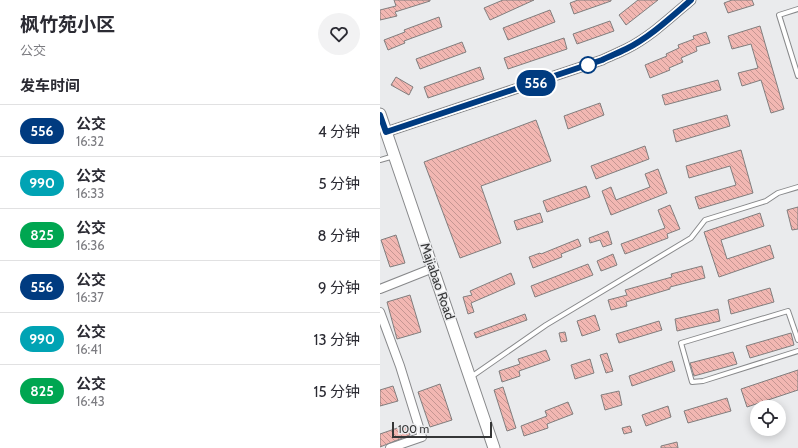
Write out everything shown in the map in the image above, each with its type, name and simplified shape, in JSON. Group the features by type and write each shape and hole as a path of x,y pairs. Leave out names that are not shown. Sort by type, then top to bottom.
{"main road":[{"name":"Majiabao Road","path":"380,114 494,448"}],"street":[{"path":"386,132 602,60 626,49 646,37 665,23 691,0"},
{"path":"380,289 433,268"},
{"path":"380,312 400,366 422,437 390,448"}],"lane":[{"path":"798,9 779,15 798,76"},
{"path":"380,160 394,156"},
{"path":"470,378 546,325 691,238 705,220 766,202 778,193 798,187"},
{"path":"798,340 788,311 681,343 692,382 703,381 798,351"}],"building":[{"path":"394,0 430,1 395,12 397,16 380,20 380,10 396,6"},
{"path":"503,0 534,0 490,20 484,8"},
{"path":"578,0 611,1 574,14 570,3"},
{"path":"638,0 658,0 626,25 619,15"},
{"path":"732,0 752,0 754,5 728,13 724,3"},
{"path":"550,10 555,22 508,40 503,28"},
{"path":"439,17 442,27 404,41 405,43 388,50 384,40 405,32 404,30"},
{"path":"610,21 614,31 577,44 573,34"},
{"path":"760,26 784,109 771,113 761,80 742,86 738,73 758,68 751,44 732,49 728,36"},
{"path":"706,32 710,43 696,47 697,51 681,58 683,62 669,68 670,70 650,78 645,65 667,56 666,54 679,48 678,45 694,39 693,36"},
{"path":"564,38 567,49 508,69 504,58"},
{"path":"462,42 466,52 420,69 416,59"},
{"path":"480,67 484,79 428,98 424,87"},
{"path":"396,77 413,87 409,95 391,85"},
{"path":"718,80 721,90 665,105 662,95"},
{"path":"600,103 604,115 568,129 564,116"},
{"path":"727,115 730,126 676,142 673,130"},
{"path":"536,120 551,161 481,186 501,243 460,258 424,162"},
{"path":"645,146 649,159 596,179 591,166"},
{"path":"741,150 753,193 699,209 695,197 736,185 730,166 689,178 686,166"},
{"path":"658,169 667,193 611,215 602,191 611,187 616,200 650,187 645,174"},
{"path":"586,186 590,197 547,212 543,201"},
{"path":"670,205 680,229 667,234 668,238 625,254 621,244 665,228 658,210"},
{"path":"798,207 798,229 792,230 787,210"},
{"path":"540,213 543,222 517,230 514,221"},
{"path":"760,213 764,226 721,240 727,259 770,245 774,258 719,277 704,232"},
{"path":"608,231 612,244 603,247 600,240 590,243 589,238"},
{"path":"396,235 405,263 390,267 381,240"},
{"path":"578,239 581,246 561,254 562,257 533,268 529,257 540,253 541,254"},
{"path":"613,254 617,265 601,271 597,261"},
{"path":"588,264 593,275 535,297 531,286"},
{"path":"702,266 705,278 670,287 670,289 626,302 627,306 611,310 608,300 627,295 625,290 672,277 671,274"},
{"path":"511,273 515,284 471,303 474,312 468,314 463,297 472,295 470,291"},
{"path":"770,288 774,302 731,314 728,300"},
{"path":"410,295 421,332 397,339 387,302"},
{"path":"718,309 720,321 677,331 675,319"},
{"path":"525,314 527,320 476,338 474,333"},
{"path":"595,315 600,330 582,336 577,321"},
{"path":"659,321 662,330 619,343 616,334"},
{"path":"565,332 567,341 561,342 559,333"},
{"path":"791,333 794,345 750,358 746,346"},
{"path":"546,350 550,360 519,371 520,376 502,382 499,371 520,364 518,359"},
{"path":"733,352 737,364 694,376 690,363"},
{"path":"607,353 613,371 606,373 600,355"},
{"path":"590,359 594,373 575,379 571,365"},
{"path":"672,361 675,371 632,386 629,376"},
{"path":"798,370 798,390 768,400 750,400 750,406 747,407 741,389"},
{"path":"440,384 452,420 430,427 418,392"},
{"path":"393,386 398,401 380,406 380,390"},
{"path":"503,387 516,428 507,431 494,390"},
{"path":"619,391 622,405 605,410 601,395"},
{"path":"727,398 731,411 688,423 684,411"},
{"path":"568,402 573,414 547,424 548,428 524,436 521,426 547,416 545,411"},
{"path":"668,406 671,417 646,426 642,415"},
{"path":"406,425 410,435 380,447 380,434"},
{"path":"630,426 632,432 624,434 622,428"},
{"path":"677,442 678,448 661,448 661,446"}],"bus line":[{"name":"556","path":"380,115 386,132 602,60 626,49 646,37 665,23 691,0"}]}
